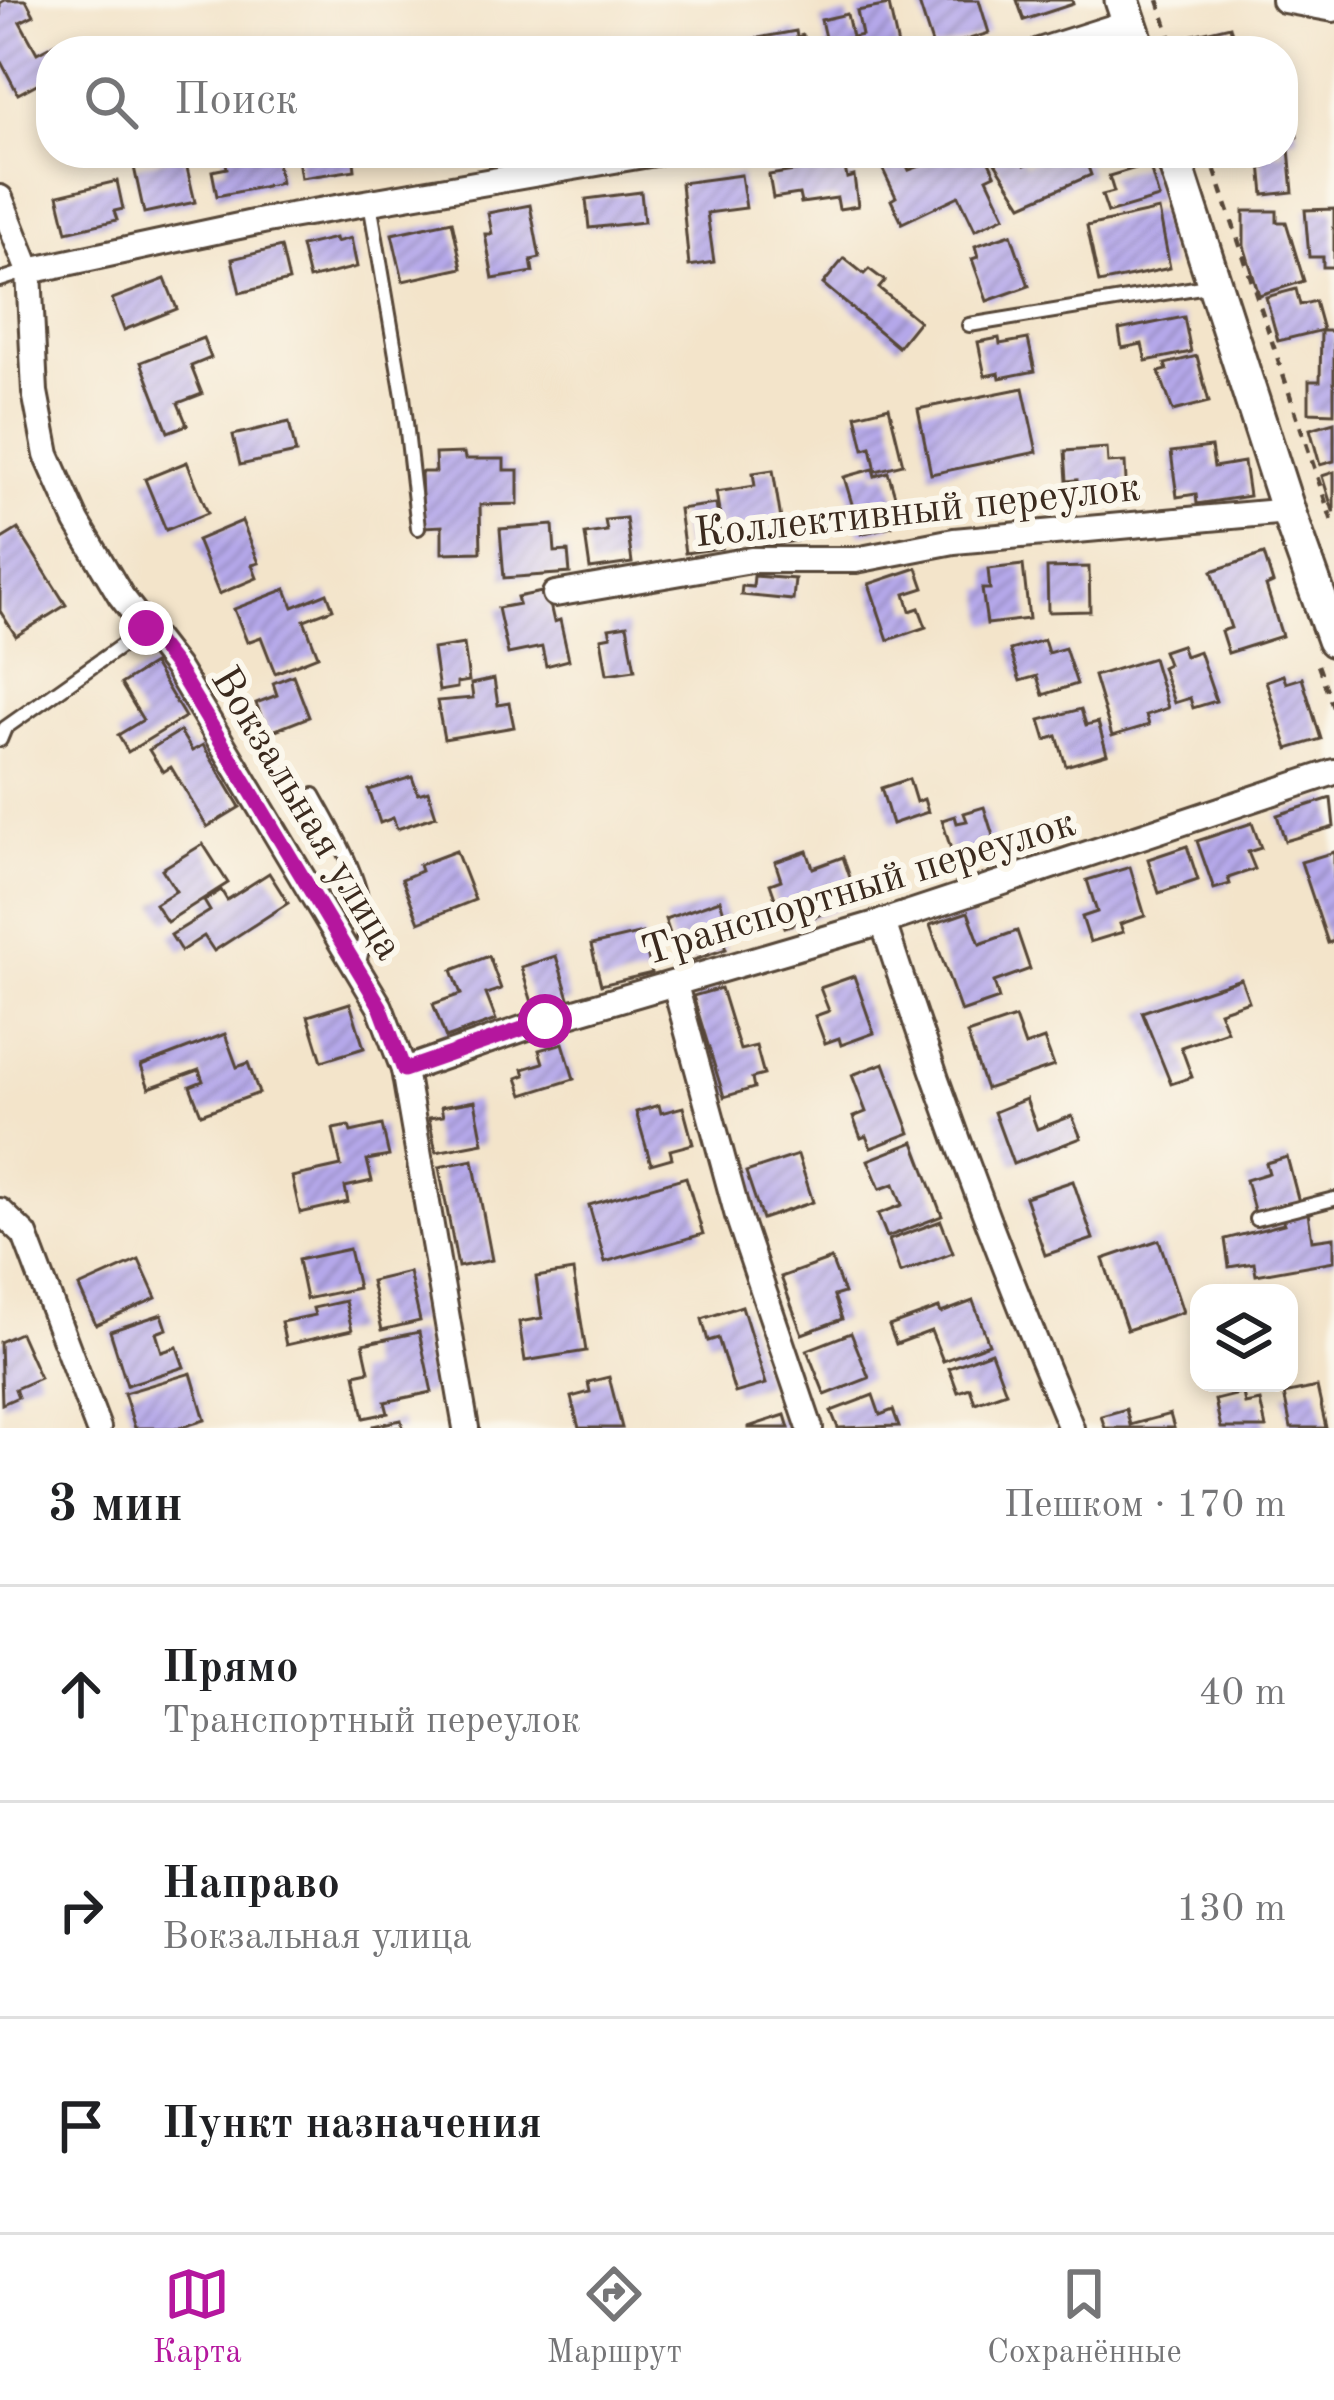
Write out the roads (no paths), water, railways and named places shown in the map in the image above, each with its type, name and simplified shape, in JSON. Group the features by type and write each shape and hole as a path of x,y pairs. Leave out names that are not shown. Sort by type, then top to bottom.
{"main road":[{"path":"1177,168 1334,640"}],"street":[{"path":"1284,0 1334,9"},
{"path":"1090,36 1130,24"},
{"path":"29,271 267,220 568,168"},
{"name":"Вокзальная улица","path":"0,197 29,271 35,392 47,455 77,521 121,596 176,667 380,1006 404,1070 466,1428"},
{"name":"Коллективный переулок","path":"555,594 751,560 856,560 954,542 1288,511"},
{"name":"Транспортный переулок","path":"404,1070 545,1021 883,922 1334,772"},
{"path":"883,922 966,1160 1071,1428"},
{"path":"675,985 738,1216 810,1428"},
{"path":"0,1211 25,1235 98,1428"}],"lane":[{"path":"370,202 403,395 418,528"},
{"path":"0,280 29,271"},
{"path":"969,325 1214,285"},
{"path":"0,740 5,728 146,628"},
{"path":"314,795 361,896 365,931 358,969"},
{"path":"1256,1220 1334,1199"}]}
